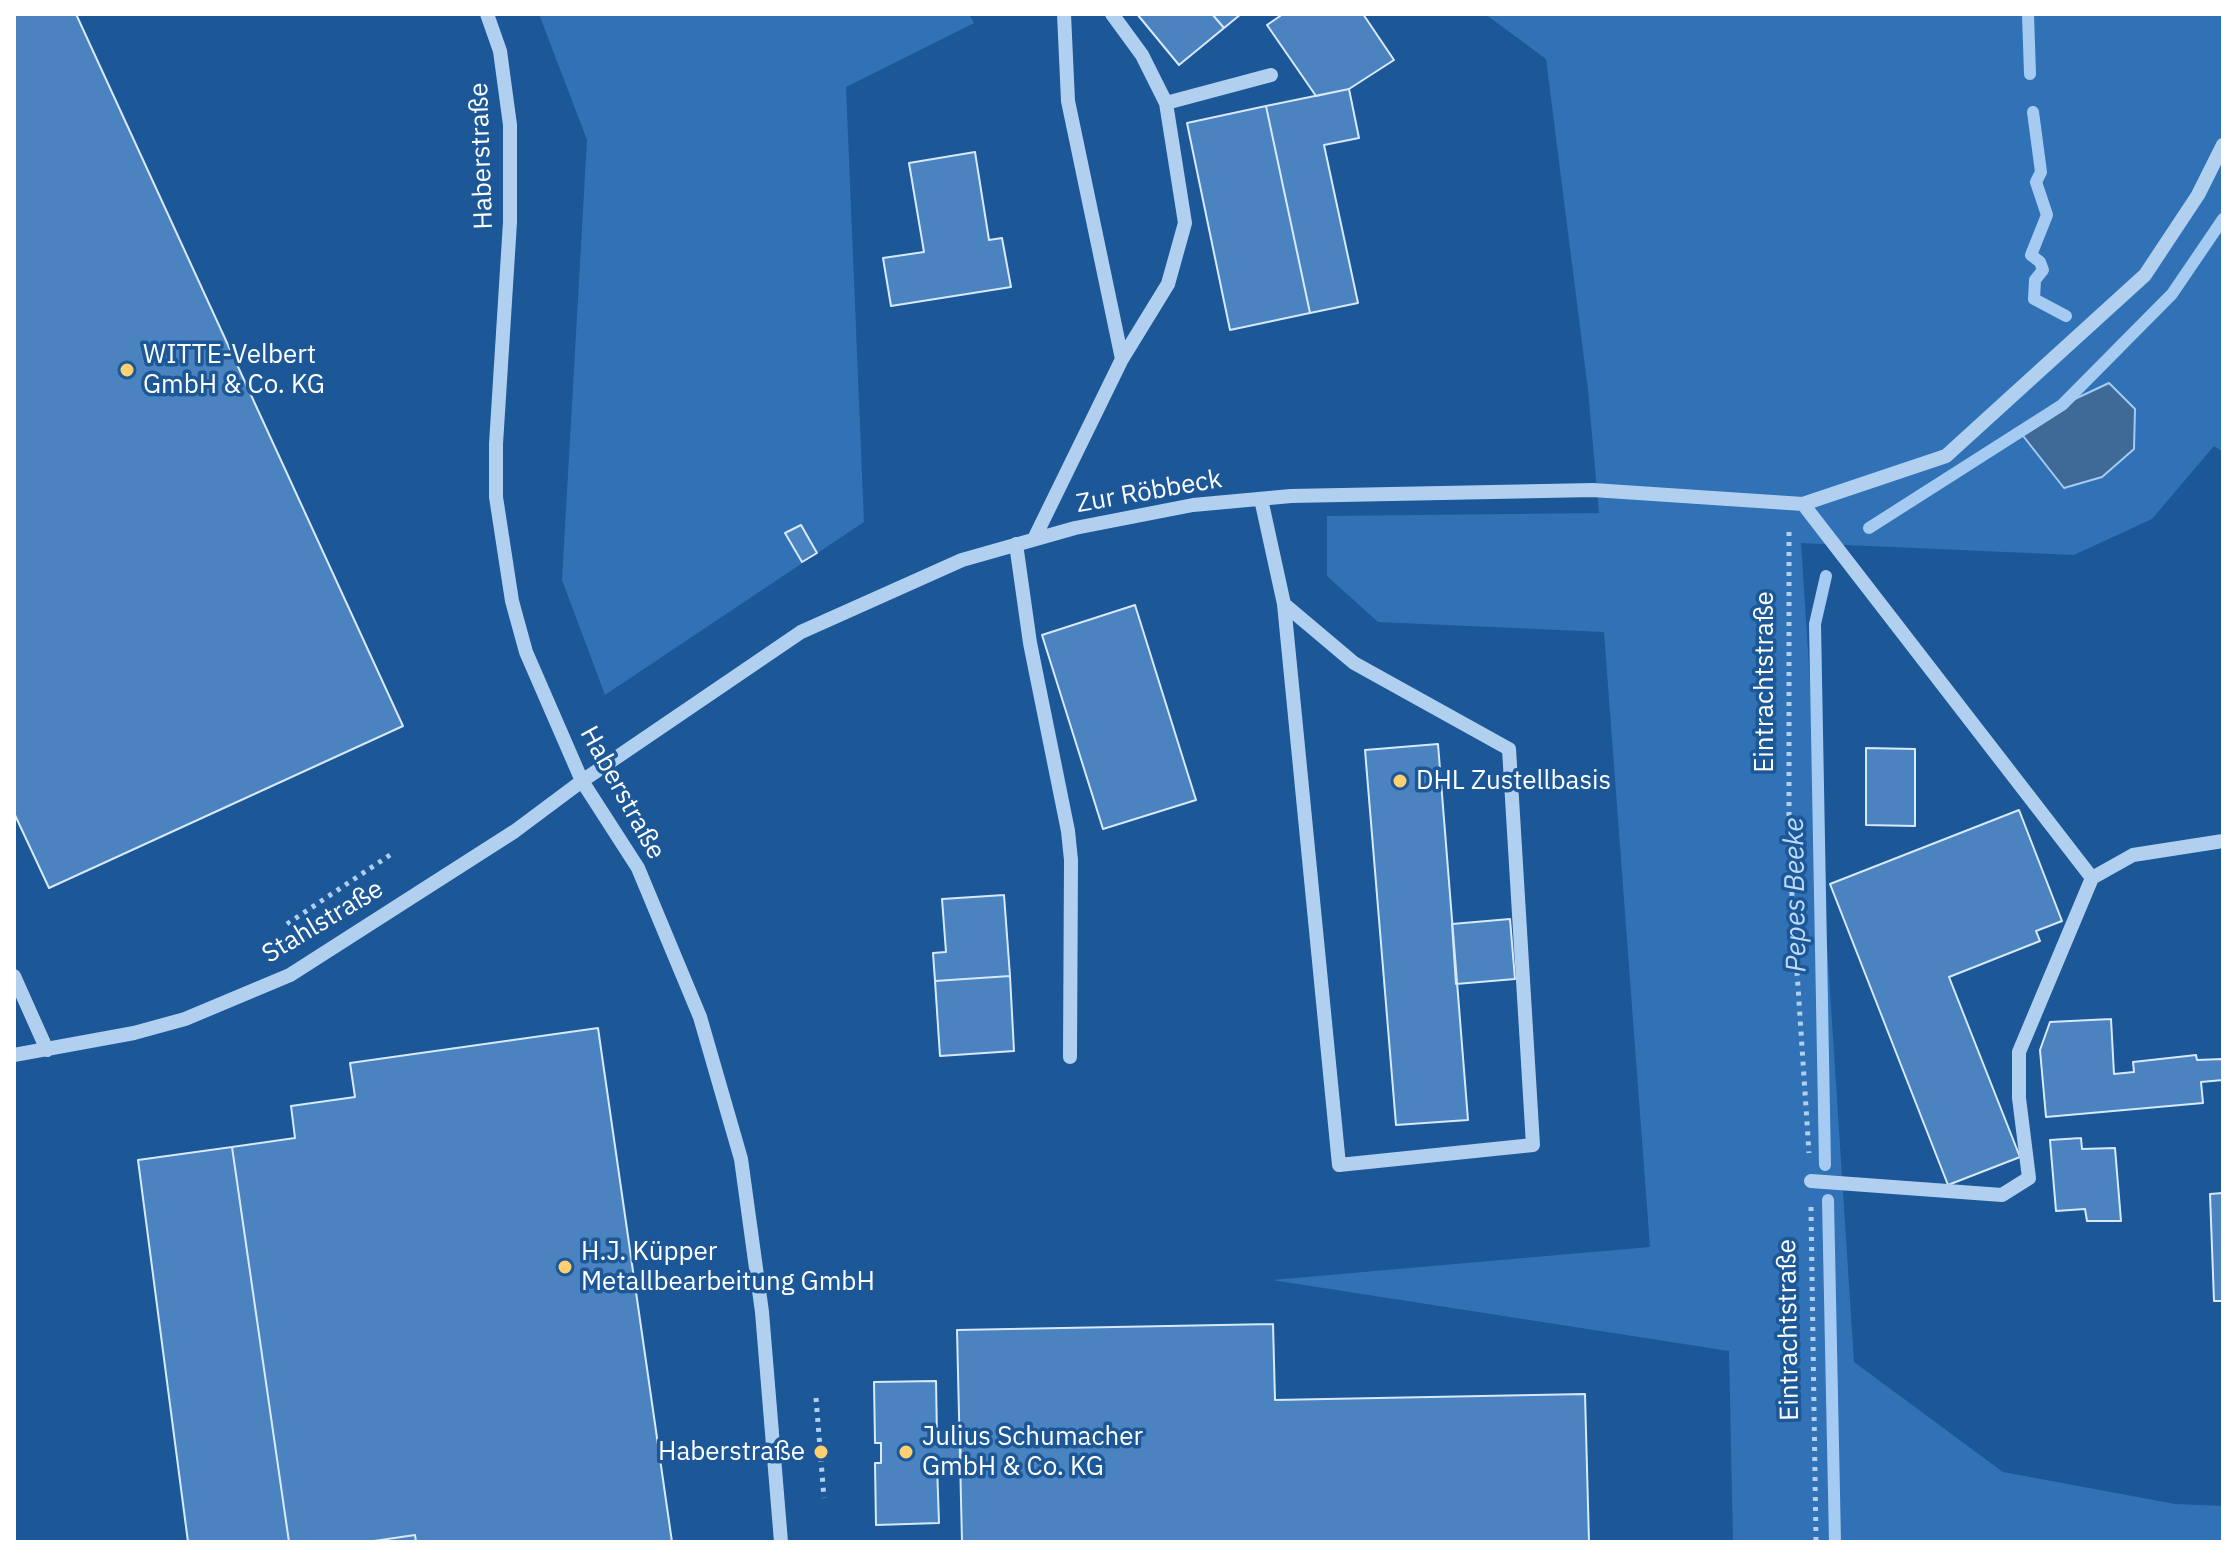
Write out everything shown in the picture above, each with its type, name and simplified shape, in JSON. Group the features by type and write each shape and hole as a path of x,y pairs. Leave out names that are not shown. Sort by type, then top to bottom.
{"street":[{"name":"Haberstraße","path":"487,14 500,51 510,125 510,222 496,444 496,497 512,601 526,652 582,781 638,868 700,1017 741,1159 762,1312 781,1542"},
{"path":"1064,14 1068,101 1122,359"},
{"path":"1034,539 1122,359 1168,284 1185,223 1166,103 1142,55 1112,14"},
{"path":"1166,103 1271,75"},
{"path":"2092,878 1796,504 1946,456 2145,275 2198,195 2223,145"},
{"name":"Zur Röbbeck","path":"582,781 801,632 962,560 1075,528 1193,505 1261,499 1593,490 1796,504"},
{"path":"1261,499 1284,604 1339,1165 1533,1145 1509,749 1354,663 1284,604"},
{"path":"1016,544 1030,643 1068,831 1071,860 1070,1057"},
{"name":"Stahlstraße","path":"14,1055 134,1033 185,1019 290,975 515,831 582,781"},
{"path":"1811,1181 2002,1195 2029,1178 2019,1098 2019,1052 2092,878 2133,855 2223,841"},
{"path":"14,976 47,1050"}],"path":[{"name":"Eintrachtstraße","path":"1796,504 1789,850 1811,1181 1816,1542"},
{"path":"287,924 390,855"},
{"path":"816,1398 824,1498"}],"shaded area":[{"path":"539,14 969,14 974,23 846,87 864,522 605,695 562,580 587,140"},
{"path":"1485,14 2223,14 2223,452 2214,446 2152,519 2074,555 1801,543 1854,1362 2003,1472 2175,1504 2223,1506 2223,1542 1733,1542 1729,1351 1272,1280 1650,1247 1604,632 1378,622 1327,576 1327,516 1599,513 1588,390 1546,59"},
{"path":"2109,383 2135,409 2134,449 2102,477 2064,488 2020,432 2062,405"}],"building":[{"name":"WITTE-Velbert GmbH & Co. KG","path":"14,14 76,14 403,726 49,888 14,813"},
{"path":"1137,14 1212,14 1224,28 1179,65"},
{"path":"1212,14 1241,14 1224,28"},
{"path":"1283,14 1363,14 1394,60 1349,89 1316,96 1267,25"},
{"path":"1349,89 1359,138 1324,145 1358,303 1310,313 1266,106"},
{"path":"1266,106 1310,313 1230,330 1187,123"},
{"path":"975,152 989,240 1002,238 1011,287 891,306 883,258 924,252 909,163"},
{"path":"801,525 817,553 802,562 785,533"},
{"path":"1135,605 1196,800 1103,829 1042,635"},
{"path":"1438,744 1468,1120 1396,1125 1365,750"},
{"path":"1866,748 1915,749 1915,826 1866,825"},
{"path":"2019,810 2062,921 2036,931 2040,941 1949,977 2020,1157 1948,1185 1830,884"},
{"path":"1004,895 1010,976 935,981 933,953 946,952 942,899"},
{"path":"1510,919 1515,979 1456,984 1452,924"},
{"path":"1010,976 1014,1051 940,1056 935,981"},
{"path":"2111,1019 2114,1074 2134,1072 2133,1062 2196,1055 2197,1060 2223,1059 2223,1080 2201,1082 2203,1103 2046,1117 2040,1050 2050,1022"},
{"path":"598,1028 672,1542 416,1542 415,1535 367,1542 289,1542 232,1147 295,1138 291,1106 355,1097 350,1063"},
{"path":"2081,1138 2082,1149 2115,1148 2121,1221 2087,1221 2085,1209 2056,1211 2050,1140"},
{"path":"232,1147 289,1542 188,1542 138,1160"},
{"path":"2223,1193 2223,1301 2214,1301 2210,1194"},
{"path":"1273,1324 1275,1400 1585,1394 1589,1542 962,1542 957,1330"},
{"path":"936,1381 937,1437 960,1436 961,1464 937,1465 939,1523 876,1525 875,1463 881,1463 881,1443 875,1443 874,1382"},
{"path":"415,1535 416,1542 367,1542"}],"waterway":[{"name":"Pepes Beeke","path":"2028,14 2030,74"},
{"name":"Pepes Beeke","path":"2033,112 2041,172 2036,182 2047,215 2031,255 2040,262 2043,270 2035,280 2034,299 2066,316"},
{"path":"1869,528 2062,405 2172,294 2223,219"},
{"name":"Pepes Beeke","path":"1825,1165 1815,624 1826,576"},
{"name":"Pepes Beeke","path":"1828,1200 1835,1542"}],"place":[{"name":"WITTE-Velbert GmbH & Co. KG","path":"127,370"},
{"name":"DHL Zustellbasis","path":"1400,781"},
{"name":"H.J. Küpper Metallbearbeitung GmbH","path":"565,1267"},
{"name":"Haberstraße","path":"821,1452"},
{"name":"Julius Schumacher GmbH & Co. KG","path":"906,1452"}]}
